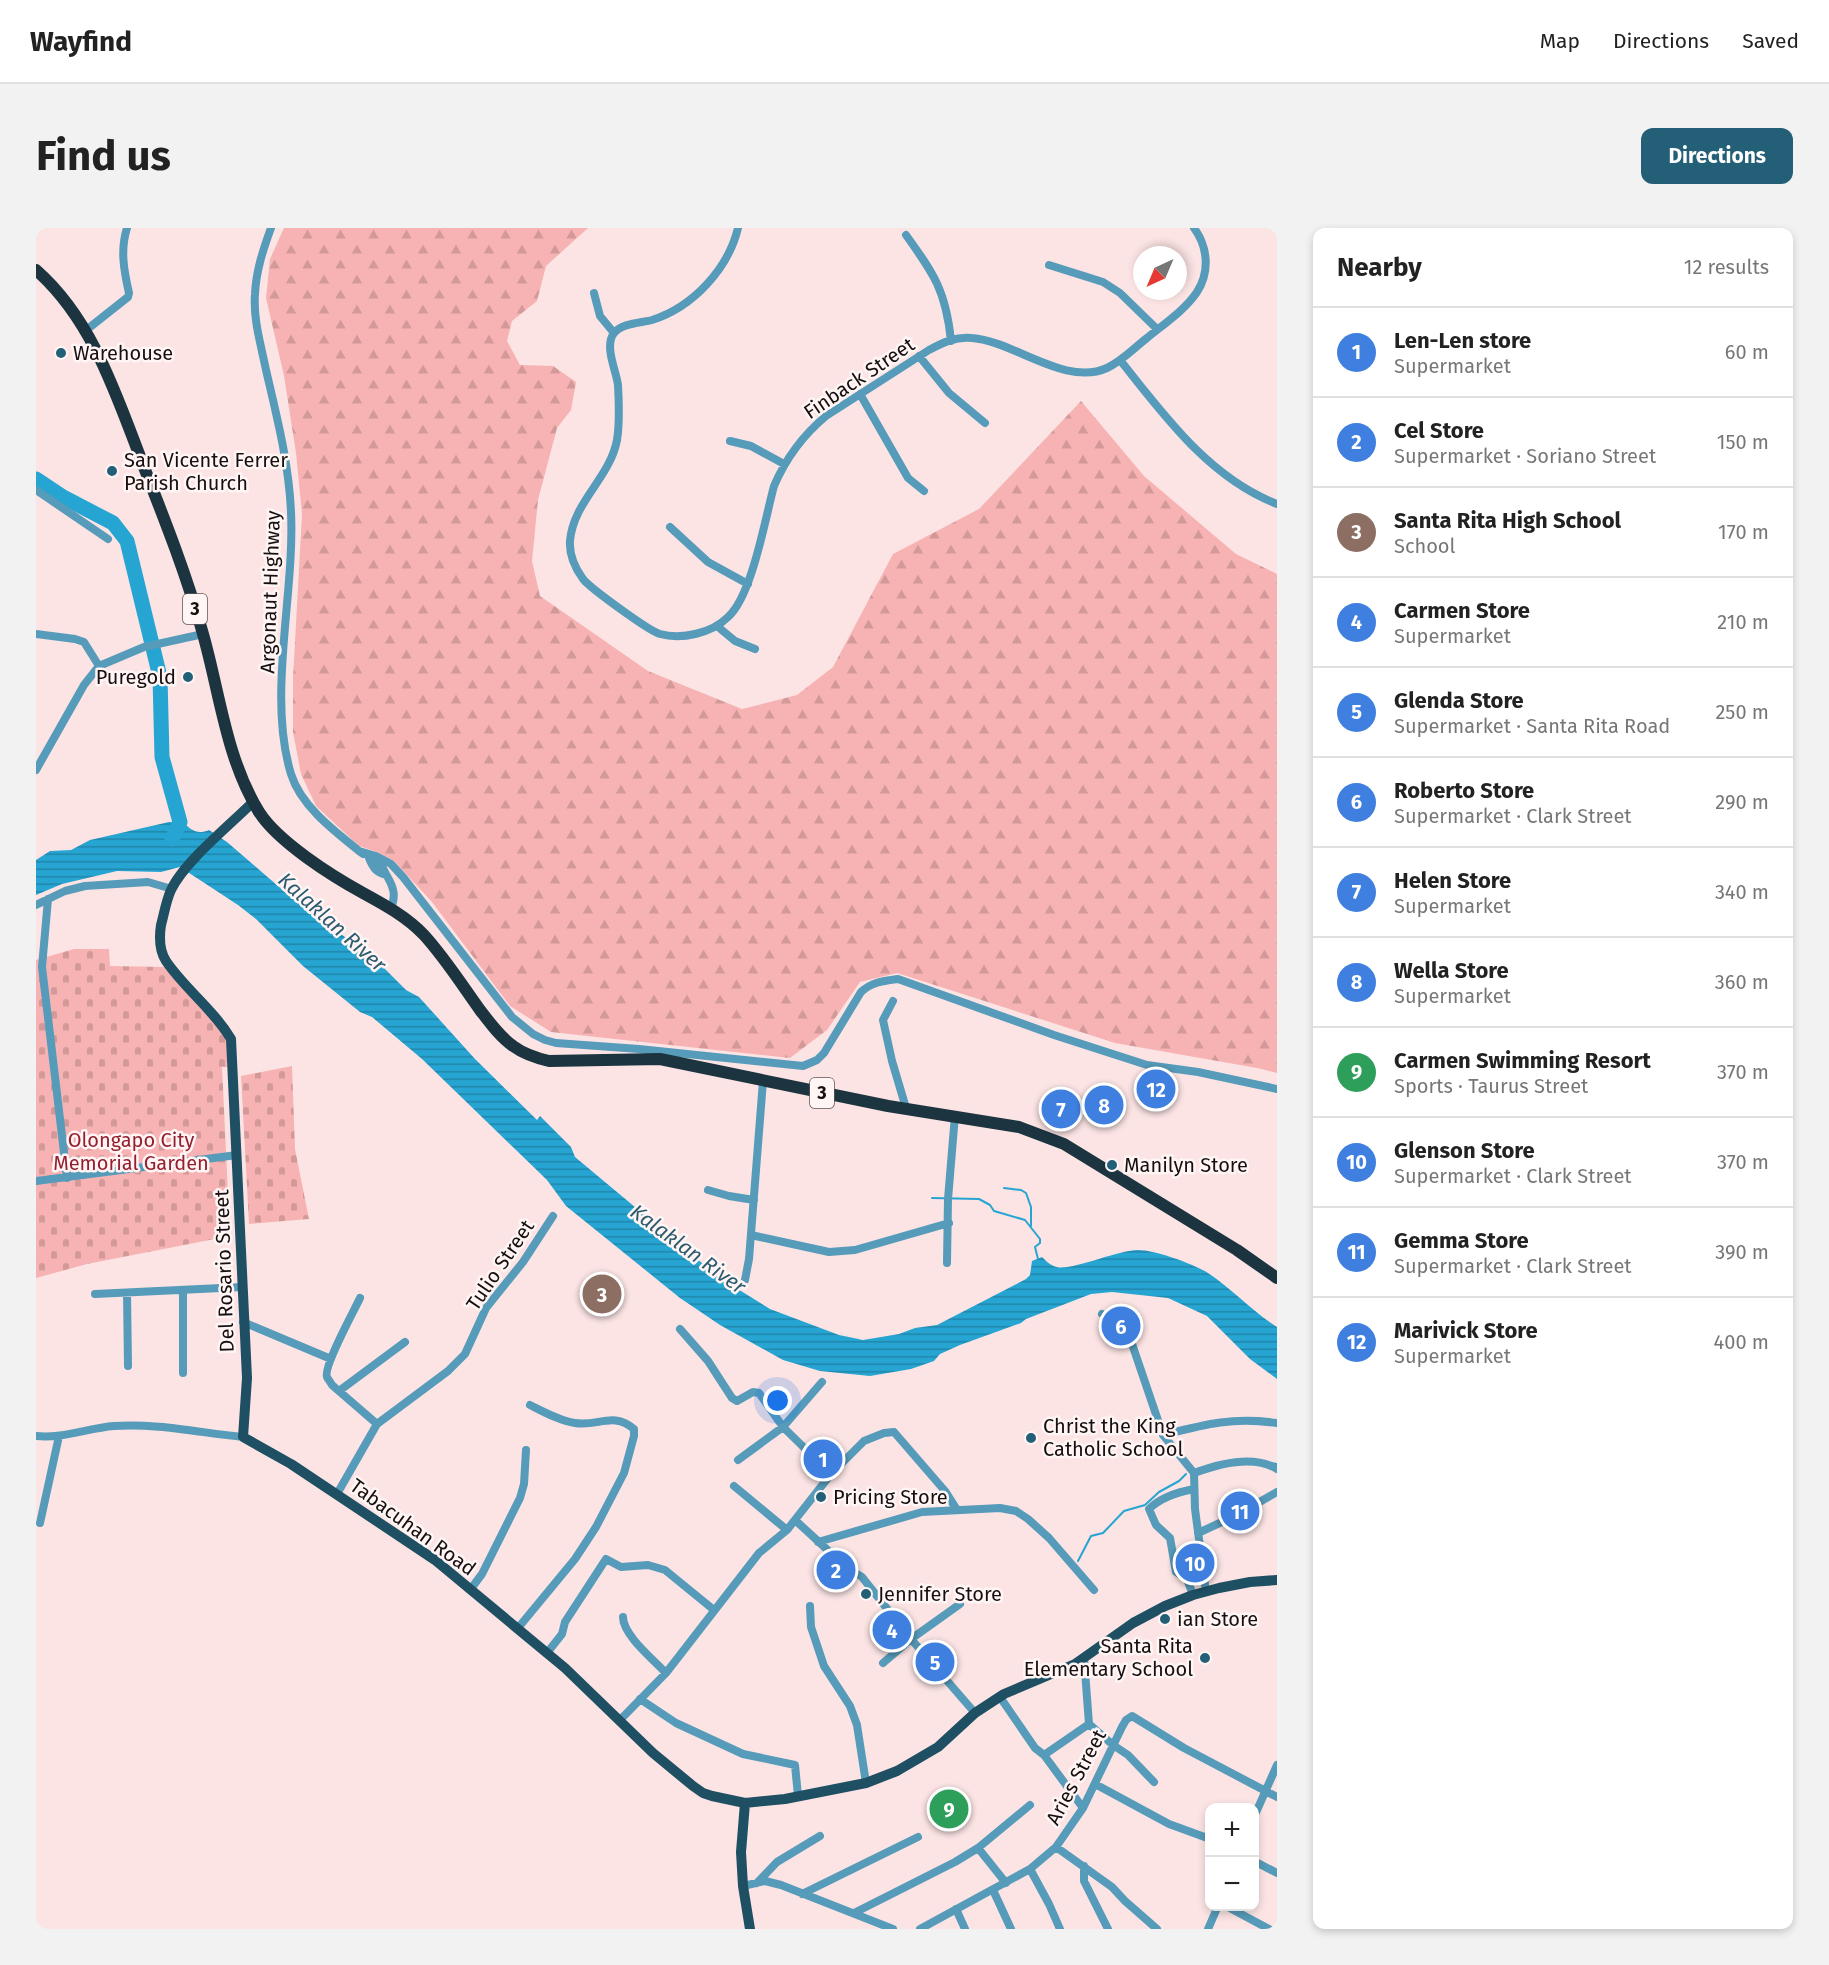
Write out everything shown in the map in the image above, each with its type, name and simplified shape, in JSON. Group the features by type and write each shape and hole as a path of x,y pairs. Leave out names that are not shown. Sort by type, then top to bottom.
{"highway":[{"name":"3","path":"36,270 60,294 85,331 108,374 153,488 203,634 231,747 240,776 253,802 274,830 312,861 391,909 422,933 441,954 495,1029 513,1046 532,1057 549,1060 660,1059 763,1081 1019,1127 1064,1144 1238,1250 1277,1278"}],"main road":[{"name":"Del Rosario Street","path":"243,1437 247,1378 231,1039 219,1021 173,972 160,948 162,923 171,889 182,874 253,802"},
{"name":"Tabacuhan Road","path":"243,1437 337,1494 435,1560 547,1653 652,1753 703,1793 745,1803"},
{"path":"750,1929 743,1886 741,1852 745,1803 866,1783 897,1772 938,1747 975,1713 1000,1697 1075,1664 1133,1623 1165,1606 1193,1595 1250,1582 1277,1580"}],"street":[{"path":"85,331 128,297 123,267 123,243 127,228"},
{"name":"Argonaut Highway","path":"271,228 258,265 254,296 258,331 281,435 290,490 291,540 282,699 284,744 291,777 304,799 369,858 372,867 377,872 386,875 391,881 395,896 391,909"},
{"path":"594,293 600,316 614,333 620,328 670,313 686,304 722,265 734,246 738,228"},
{"name":"Finback Street","path":"614,333 611,348 618,383 617,440 606,467 577,515 570,542 570,555 585,581 641,623 658,633 674,636 687,635 717,626 730,616 741,602 748,584 774,486 784,464 810,429 826,416 944,342 970,338 985,340 1055,368 1070,371 1106,369 1184,307 1201,286 1206,260 1204,246 1194,228"},
{"path":"906,235 934,275 942,291 951,341"},
{"path":"1049,265 1102,282 1120,293 1157,329"},
{"path":"920,356 949,393 985,423"},
{"path":"1120,360 1169,422 1194,447 1253,494 1277,504"},
{"path":"860,394 903,471 915,485 924,491"},
{"path":"730,441 751,446 784,464"},
{"path":"36,490 108,539"},
{"path":"670,527 708,562 748,584"},
{"path":"717,626 735,640 755,649"},
{"path":"36,634 84,642 99,666"},
{"path":"36,770 84,685 99,666 144,647 203,634"},
{"path":"359,851 391,864 420,896 512,1017 533,1034 556,1043 803,1066 817,1060 824,1053 861,992 868,986 881,981 898,980 1147,1065 1198,1072 1277,1089"},
{"path":"36,905 65,891 85,886 148,882 171,889"},
{"path":"48,899 42,967 68,1178"},
{"path":"893,1000 883,1020 906,1108"},
{"path":"745,1280 751,1235 763,1081"},
{"path":"947,1263 948,1199 955,1115"},
{"path":"36,1181 237,1155"},
{"path":"708,1190 754,1200"},
{"name":"Tulio Street","path":"337,1494 377,1424 448,1371 465,1354 486,1308 523,1262 553,1216"},
{"path":"751,1235 829,1252 855,1250 949,1223"},
{"path":"95,1294 242,1287"},
{"path":"183,1291 183,1373"},
{"path":"128,1293 128,1366"},
{"path":"360,1298 326,1371 327,1378 339,1391 377,1424"},
{"path":"1102,1314 1125,1329 1163,1435 1194,1473 1197,1533 1206,1592"},
{"path":"243,1322 331,1359"},
{"path":"680,1329 708,1361 732,1398 737,1401 753,1392 759,1393 783,1427 831,1474"},
{"path":"339,1391 405,1342"},
{"path":"738,1460 783,1427 822,1382"},
{"path":"518,1628 575,1559 596,1527 624,1473 634,1436 634,1429 628,1424 615,1420 606,1419 584,1424 572,1423 530,1405"},
{"path":"1163,1435 1230,1420 1277,1423"},
{"name":"Tabacuhan Road","path":"36,1436 59,1436 112,1426 136,1426 243,1437"},
{"path":"619,1721 666,1673 759,1552 787,1530 831,1474 864,1442 884,1433 894,1432 945,1491 957,1510"},
{"path":"40,1523 59,1436"},
{"path":"470,1590 491,1558 520,1498 524,1484 526,1450"},
{"path":"1194,1473 1242,1462 1257,1462 1270,1465 1277,1470"},
{"path":"734,1486 787,1530"},
{"path":"1193,1595 1187,1579 1176,1572 1170,1538 1156,1526 1149,1509 1158,1501 1171,1495 1194,1489"},
{"path":"1197,1533 1235,1516 1277,1492"},
{"path":"818,1542 922,1512 1000,1509 1016,1511 1049,1538 1094,1590"},
{"path":"795,1520 845,1566 862,1577 911,1640 975,1713"},
{"path":"547,1653 562,1634 566,1622 606,1559 621,1567 648,1565 665,1570 714,1610"},
{"path":"883,1663 960,1604"},
{"path":"810,1606 811,1627 824,1666 850,1706 857,1725 866,1783"},
{"path":"623,1617 623,1624 628,1633 666,1673"},
{"path":"1084,1658 1089,1724 1128,1755 1154,1782"},
{"path":"1000,1697 1035,1748 1044,1755 1083,1808"},
{"path":"640,1699 676,1723 743,1754 795,1765 798,1796"},
{"name":"Aries Street","path":"920,1929 1030,1869 1056,1847 1083,1808 1126,1720 1132,1716 1184,1748 1266,1791"},
{"path":"1044,1755 1089,1724"},
{"path":"1259,1806 1277,1765"},
{"path":"1095,1784 1169,1824 1205,1838"},
{"path":"1266,1791 1277,1797"},
{"path":"854,1913 978,1848 1030,1805"},
{"path":"757,1883 777,1862 820,1836"},
{"path":"802,1894 918,1837"},
{"path":"1056,1847 1112,1887 1157,1929"},
{"path":"978,1848 1006,1883"},
{"path":"1259,1864 1277,1873"},
{"path":"1084,1866 1084,1881 1108,1929"},
{"path":"1030,1869 1060,1929"},
{"path":"743,1886 765,1881 781,1885 893,1929"},
{"path":"993,1890 1011,1929"},
{"path":"956,1909 965,1929"},
{"path":"1208,1929 1216,1911"},
{"path":"1236,1911 1269,1929"}],"green space":[{"path":"284,228 588,228 546,266 537,301 512,321 507,341 520,365 553,366 576,382 571,410 557,428 538,500 532,561 540,596 648,671 742,709 797,695 833,667 893,554 979,509 1081,401 1144,476 1236,554 1277,574 1277,1073 1115,1043 897,973 860,982 827,1030 790,1058 551,1032 510,1006 432,902 394,861 359,846 316,806 301,774 293,732 293,678 302,514 296,453 284,376 266,298 270,259"},
{"name":"Olongapo City Memorial Garden","path":"74,949 109,949 110,966 165,967 227,1035 227,1067 222,1067 230,1236 87,1264 36,1278 36,960"},
{"path":"292,1066 295,1149 309,1219 249,1224 241,1076"}],"water":[{"path":"169,822 183,822 198,832 209,830 227,842 293,899 375,959 406,990 419,997 475,1059 537,1120 540,1116 571,1147 575,1157 720,1278 770,1309 839,1335 863,1340 937,1325 1026,1279 1030,1275 1032,1261 1042,1257 1053,1266 1063,1267 1130,1251 1154,1252 1208,1273 1277,1327 1277,1379 1250,1359 1207,1316 1168,1298 1112,1292 1091,1294 960,1345 940,1354 934,1361 911,1369 870,1376 820,1371 783,1360 720,1325 680,1298 566,1206 547,1180 422,1059 372,1017 360,1012 303,966 256,919 180,867 161,872 117,871 62,884 36,895 36,860 50,851 71,850 90,840"}],"waterway":[{"path":"36,479 63,497 113,523 127,541 160,677 162,757 180,822 172,839"},
{"path":"1004,1188 1021,1190 1026,1193 1031,1207 1031,1226"},
{"path":"932,1198 979,1199 990,1205 994,1211 1025,1220 1040,1239 1040,1243 1035,1247 1038,1259"},
{"path":"1271,1463 1277,1464"},
{"path":"1078,1561 1091,1536 1103,1533 1124,1511 1145,1505 1159,1492 1179,1481 1186,1474"}],"place":[{"name":"Warehouse","path":"61,353"},
{"name":"San Vicente Ferrer Parish Church","path":"112,471"},
{"name":"Puregold","path":"188,677"},
{"name":"Marivick Store","path":"1156,1089"},
{"name":"Wella Store","path":"1104,1105"},
{"name":"Helen Store","path":"1061,1109"},
{"name":"Manilyn Store","path":"1112,1165"},
{"name":"Santa Rita High School","path":"602,1294"},
{"name":"Roberto Store","path":"1121,1326"},
{"name":"Christ the King Catholic School","path":"1031,1438"},
{"name":"Len-Len store","path":"823,1459"},
{"name":"Pricing Store","path":"821,1497"},
{"name":"Gemma Store","path":"1240,1511"},
{"name":"Glenson Store","path":"1195,1563"},
{"name":"Cel Store","path":"836,1570"},
{"name":"Jennifer Store","path":"866,1594"},
{"name":"ian Store","path":"1165,1619"},
{"name":"Carmen Store","path":"892,1630"},
{"name":"Santa Rita Elementary School","path":"1205,1658"},
{"name":"Glenda Store","path":"935,1662"},
{"name":"Carmen Swimming Resort","path":"949,1809"}],"water label":[{"name":"Kalaklan River","path":"332,922"},
{"name":"Kalaklan River","path":"688,1249"}]}
